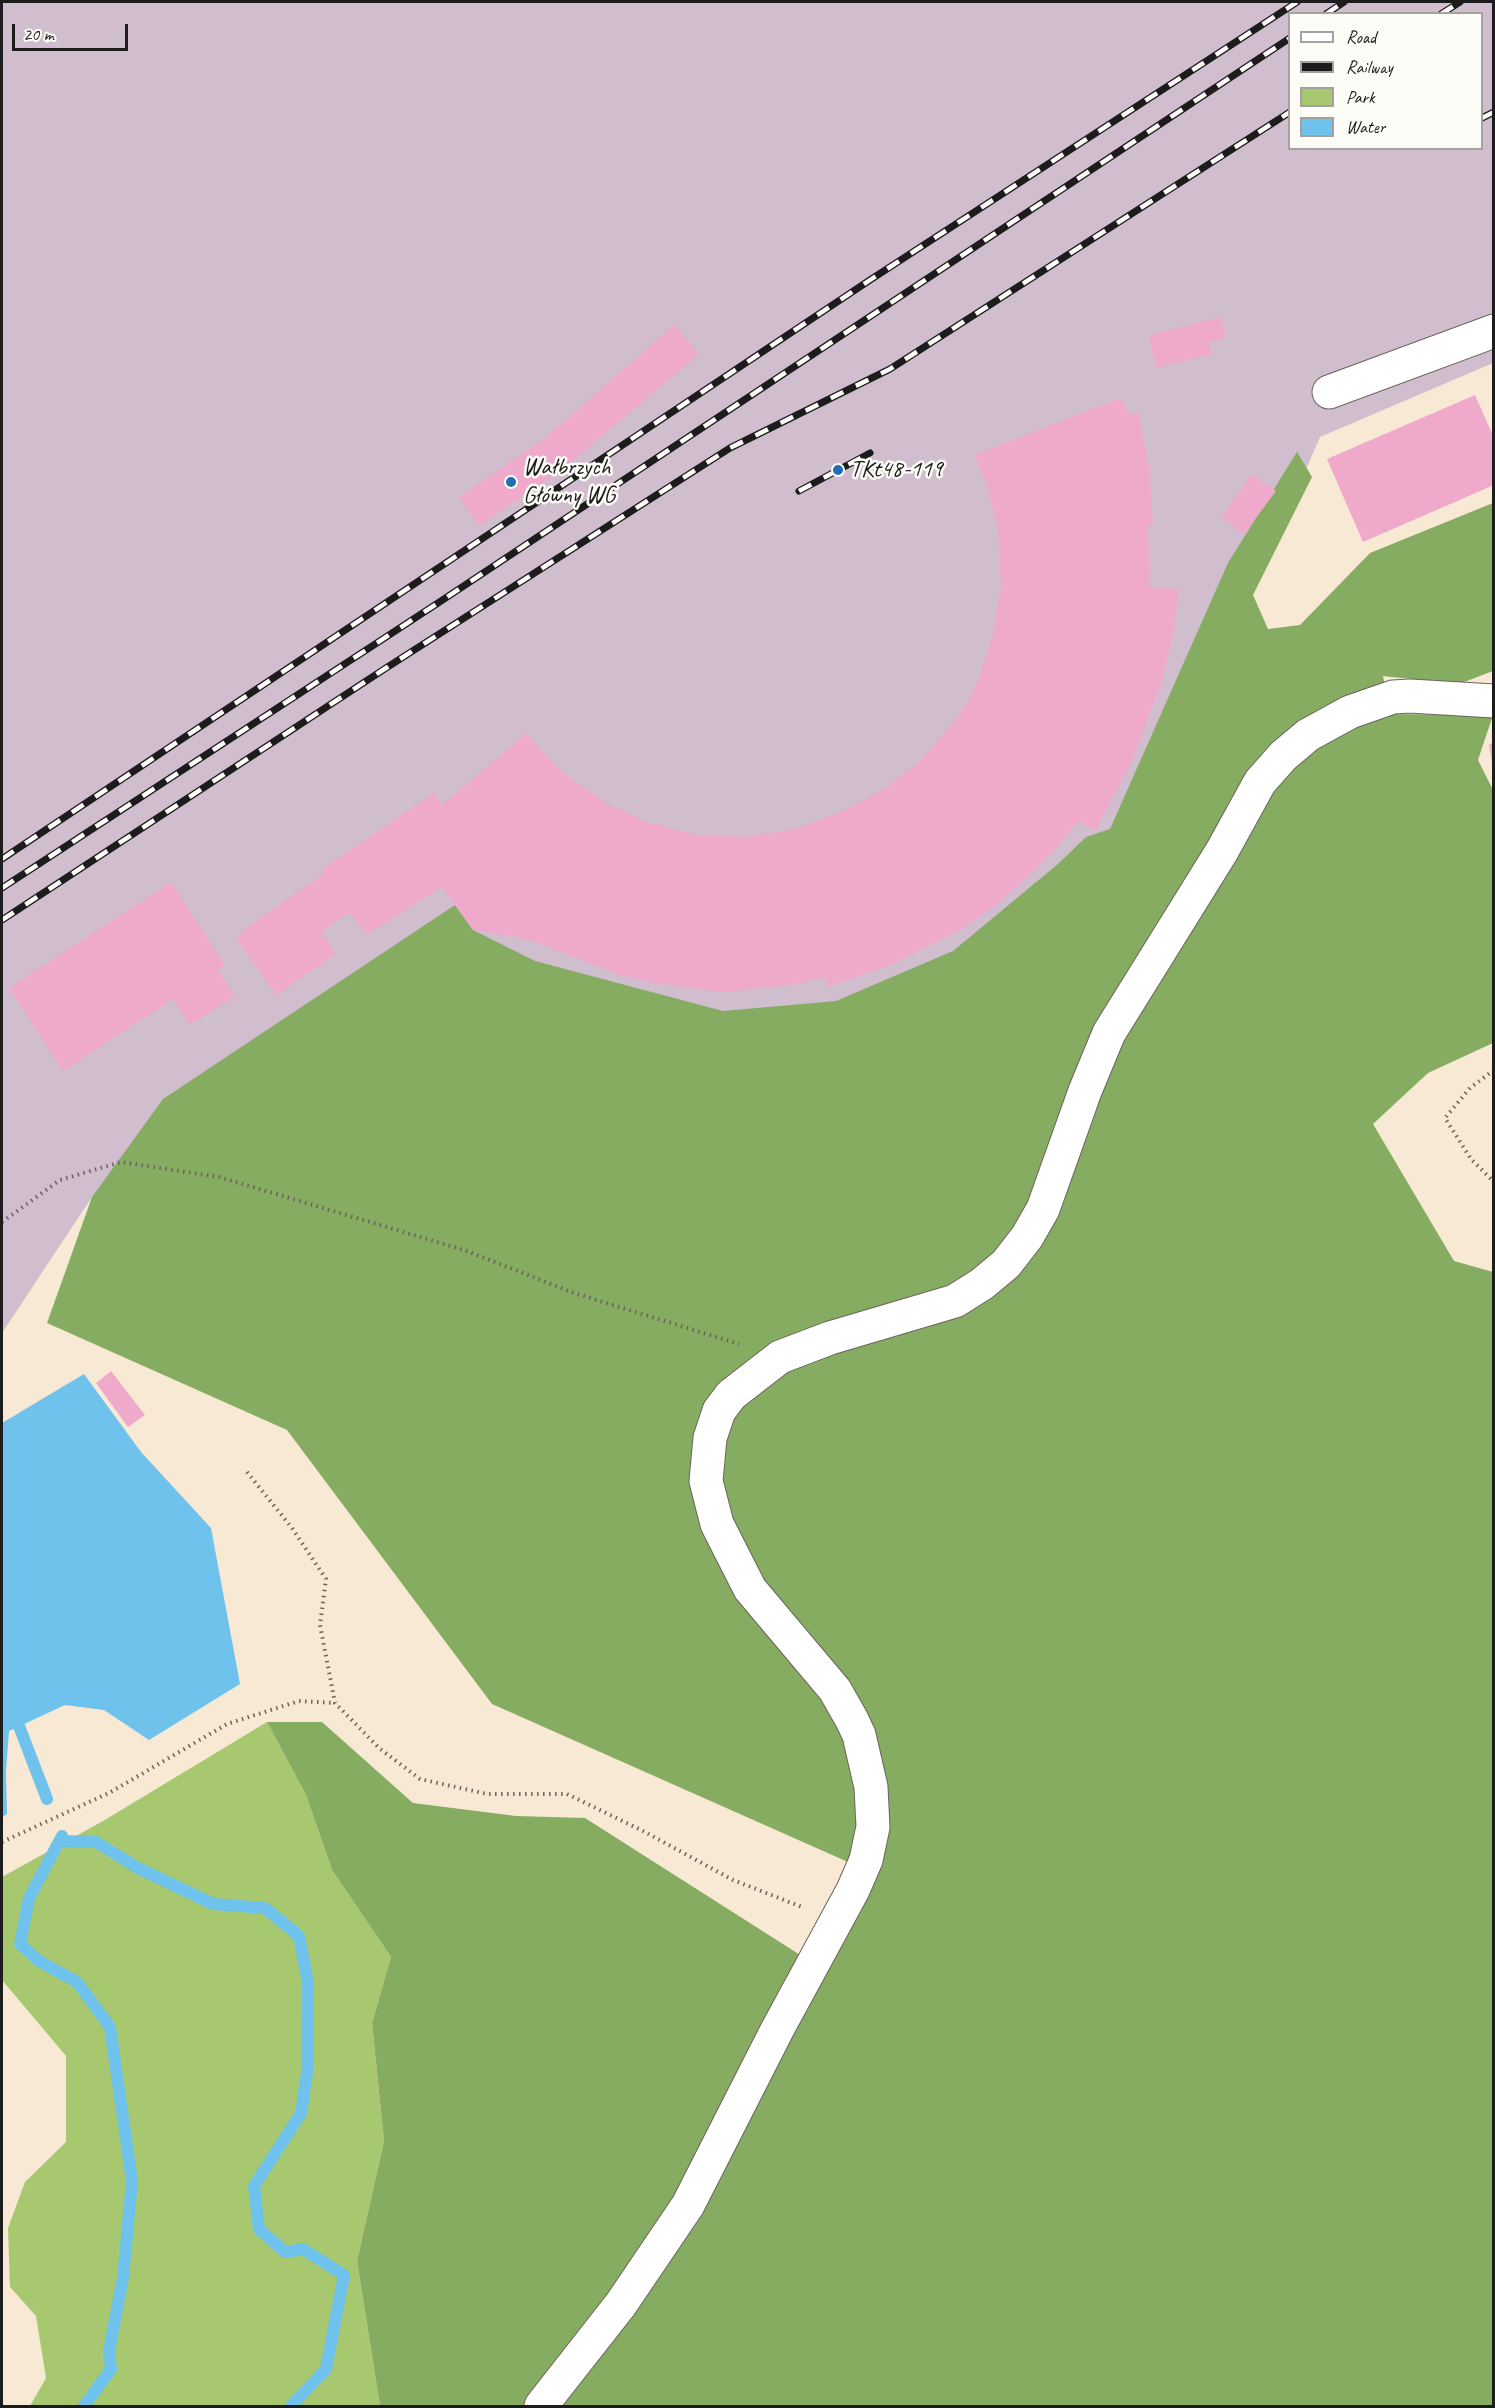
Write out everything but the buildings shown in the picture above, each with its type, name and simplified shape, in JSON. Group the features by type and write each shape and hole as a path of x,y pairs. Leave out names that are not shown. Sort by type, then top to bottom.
{"street":[{"path":"1329,392 1494,331"},
{"path":"541,2406 621,2304 688,2205 845,1905 866,1860 873,1827 871,1787 859,1735 835,1690 750,1589 721,1532 706,1481 710,1438 719,1410 731,1395 780,1357 830,1338 955,1301 982,1284 1006,1264 1027,1237 1043,1209 1085,1091 1109,1033 1222,851 1260,782 1283,756 1308,735 1350,712 1393,697 1494,701"}],"path":[{"path":"1494,1070 1470,1088 1445,1118 1472,1159 1494,1182"},
{"path":"2,1222 60,1180 121,1162 219,1177 464,1250 574,1293 780,1357"},
{"path":"247,1472 292,1528 326,1579 320,1625 335,1703 379,1748 420,1779 487,1794 567,1794 643,1831 733,1880 799,1908 845,1905"},
{"path":"2,1842 109,1793 227,1725 300,1701 335,1703"}],"shaded area":[{"path":"2,2 1493,2 1493,363 1320,437 1182,755 1083,899 840,1055 92,1197 2,1333"}],"green space":[{"path":"1297,452 1312,477 1253,595 1268,629 1300,625 1370,553 1493,503 1493,671 1459,684 1383,676 1391,714 1493,715 1478,760 1493,790 1493,1043 1428,1073 1373,1124 1454,1261 1493,1272 1493,2406 380,2406 357,2261 384,2141 372,2023 391,1957 332,1870 306,1795 267,1722 322,1722 413,1803 516,1816 585,1818 808,1960 866,1870 492,1704 287,1430 47,1323 92,1197 163,1099 455,905 473,930 535,961 723,1011 836,1001 953,951 1058,864 1086,837 1110,829 1228,563"},
{"path":"267,1722 306,1795 332,1870 391,1957 372,2023 384,2141 357,2261 380,2406 30,2406 46,2378 36,2316 10,2287 8,2228 25,2182 66,2142 66,2056 2,1980 2,1877 103,1821"}],"water":[{"path":"84,1374 141,1452 211,1528 240,1684 149,1740 104,1710 65,1705 9,1731 6,1771 7,1814 2,1817 2,1423"}],"waterway":[{"path":"19,1726 47,1799"},
{"path":"84,2406 111,2369 109,2351 123,2277 132,2181 110,2027 77,1982 39,1961 20,1944 29,1898 62,1836 64,1841 96,1842 138,1868 213,1904 265,1908 299,1936 308,1983 307,2073 301,2113 254,2186 259,2229 285,2252 303,2249 344,2275 326,2369 291,2406"}],"railway":[{"path":"2,859 870,280 1297,2"},
{"path":"1329,12 1344,2"},
{"path":"1444,12 1460,2"},
{"path":"2,888 438,603 1288,39"},
{"path":"1483,118 1494,112"},
{"path":"2,920 386,668 730,448 890,369 1288,113"},
{"path":"799,491 870,453"}],"place":[{"name":"TKt48-119","path":"838,470"},
{"name":"Wałbrzych Główny WG","path":"511,482"}]}
